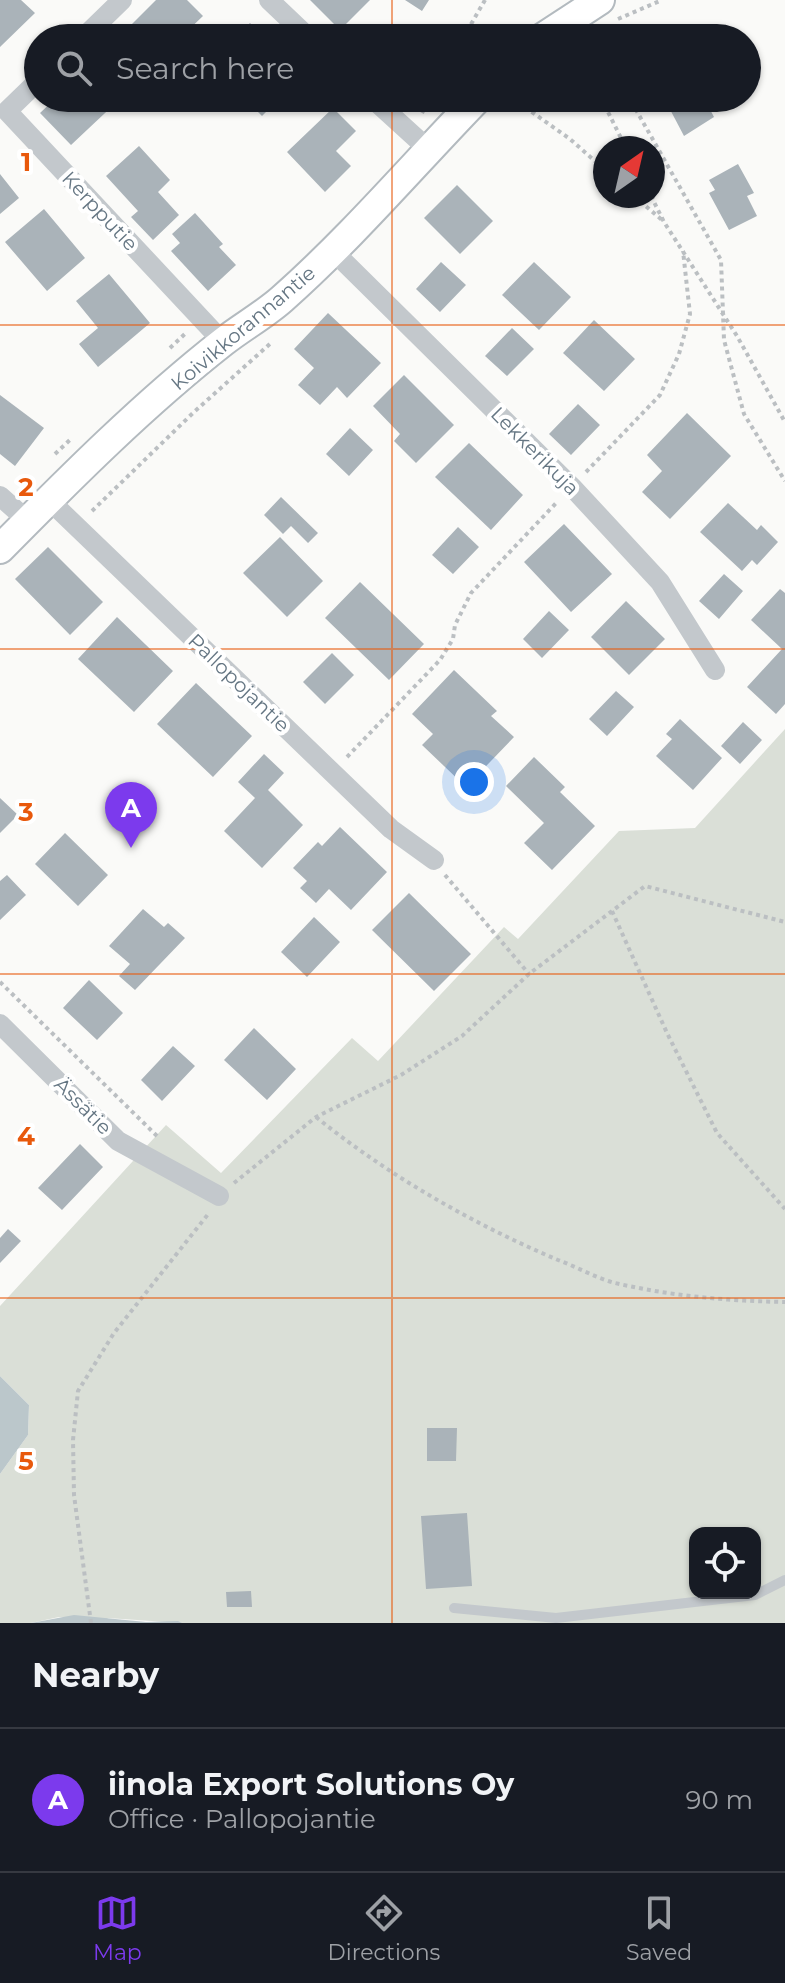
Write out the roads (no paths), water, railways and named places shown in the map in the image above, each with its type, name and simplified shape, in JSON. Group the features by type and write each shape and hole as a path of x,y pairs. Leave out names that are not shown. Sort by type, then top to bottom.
{"street":[{"path":"97,24 122,0"},
{"path":"269,0 294,24"},
{"path":"575,24 605,11"},
{"name":"Kerpputie","path":"24,95 7,111 223,342"},
{"path":"387,112 418,141"},
{"name":"Koivikkorannantie","path":"0,549 49,500 223,342 280,302 333,251 418,141 458,112"},
{"name":"Lekkerikuja","path":"333,251 572,487 660,582 715,670"},
{"path":"0,496 28,521"},
{"name":"Pallopojantie","path":"49,500 331,773 391,829 434,860"},
{"name":"Ässätie","path":"0,1024 118,1141 219,1196"}],"lane":[{"path":"454,1608 556,1618 755,1595 785,1580"}],"place":[{"name":"iinola Export Solutions Oy","path":"131,848"}]}
